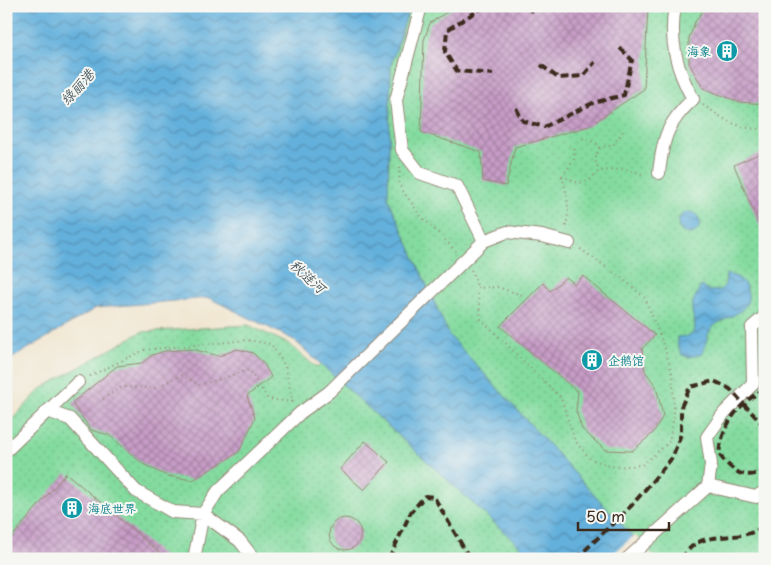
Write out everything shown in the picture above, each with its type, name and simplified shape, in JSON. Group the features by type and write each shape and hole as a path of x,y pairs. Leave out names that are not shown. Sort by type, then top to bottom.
{"street":[{"path":"421,6 396,100 402,150 420,172 457,186 484,241"},
{"path":"659,173 662,142 678,113 693,98 680,76 674,53 672,20 675,6"},
{"path":"194,559 203,514 218,491 300,413 329,392 484,241 508,232 542,236 565,242"},
{"path":"628,559 708,486 712,464 707,437 724,413 753,384 752,327 765,316"},
{"path":"6,450 78,382"},
{"path":"47,411 70,419 136,491 174,512 203,514 240,541 254,559"},
{"path":"708,486 756,497 765,492"}],"path":[{"path":"693,98 730,123 752,130 765,128"},
{"path":"599,148 614,145 623,131"},
{"path":"562,176 574,160 575,144 580,139 591,140 599,148"},
{"path":"599,148 595,160 600,171"},
{"path":"402,150 398,185 419,214 465,260 476,281 481,319 562,398 575,441 590,459 615,467 642,465 669,442 674,416 672,377 664,346 645,298 589,254 565,242 569,216 568,200 562,176"},
{"path":"562,176 579,183 588,180 600,171 625,168 645,175"},
{"path":"477,288 497,287 522,295"},
{"path":"78,382 144,350 247,340 271,344 285,366 292,402 300,413"},
{"path":"103,399 122,387 154,388 181,375 200,384 248,370 268,399 292,402"}],"green space":[{"path":"405,6 765,6 765,559 6,559 6,426 41,389 141,332 248,325 289,344 317,368 404,281 374,194 376,114"}],"water":[{"path":"6,6 410,6 391,65 388,198 449,335 653,559 534,559 294,340 209,298 96,308 6,362"},
{"path":"689,212 697,215 700,223 697,231 689,234 681,231 678,223 681,215"},
{"path":"726,274 737,277 745,285 748,294 747,302 739,312 711,329 702,354 689,357 682,355 677,343 678,337 689,336 695,329 692,305 695,297 701,286 710,291 720,290 725,285"}],"pier":[{"path":"635,535 655,559 607,559"}],"building":[{"path":"456,6 648,6 644,89 589,126 515,147 506,186 483,181 481,152 421,132 424,40 430,23"},
{"name":"海象","path":"706,6 765,6 765,104 739,102 703,88 689,63 689,38 695,22"},
{"path":"765,151 765,238 734,165"},
{"name":"企鹅馆","path":"583,276 655,335 642,349 645,371 656,386 663,416 653,433 632,451 605,450 582,429 576,411 578,392 500,326 543,283 550,291 566,277 575,284"},
{"path":"192,349 219,356 237,349 253,353 264,364 271,377 247,396 255,418 239,452 193,480 167,476 143,464 109,435 91,430 72,403 117,366 142,363 152,355 165,351"},
{"path":"365,441 389,462 364,490 340,469"},
{"name":"海底世界","path":"66,473 167,559 6,559 6,544"},
{"path":"345,518 356,523 361,534 356,545 345,550 334,545 329,534 334,523"}],"railway":[{"path":"485,6 447,30 445,52 457,71 493,74"},
{"path":"530,12 534,6"},
{"path":"516,108 523,121 544,127 593,103 624,95 632,60 620,48"},
{"path":"541,65 558,78 583,76 595,62"},
{"path":"576,559 632,505 672,458 681,434 681,407 690,387 714,381 730,389 765,427"},
{"path":"765,389 747,401 733,416 724,433 719,454 728,465 744,474 751,475 765,470"},
{"path":"389,559 411,512 425,496 434,497 470,559"},
{"path":"681,559 695,544 703,540 749,533 758,530 765,524"}],"place":[{"name":"海象","path":"727,51"},
{"name":"企鹅馆","path":"592,360"},
{"name":"海底世界","path":"72,508"}],"water label":[{"name":"绿丽港","path":"77,87"},
{"name":"秋涟河","path":"308,276"}]}
